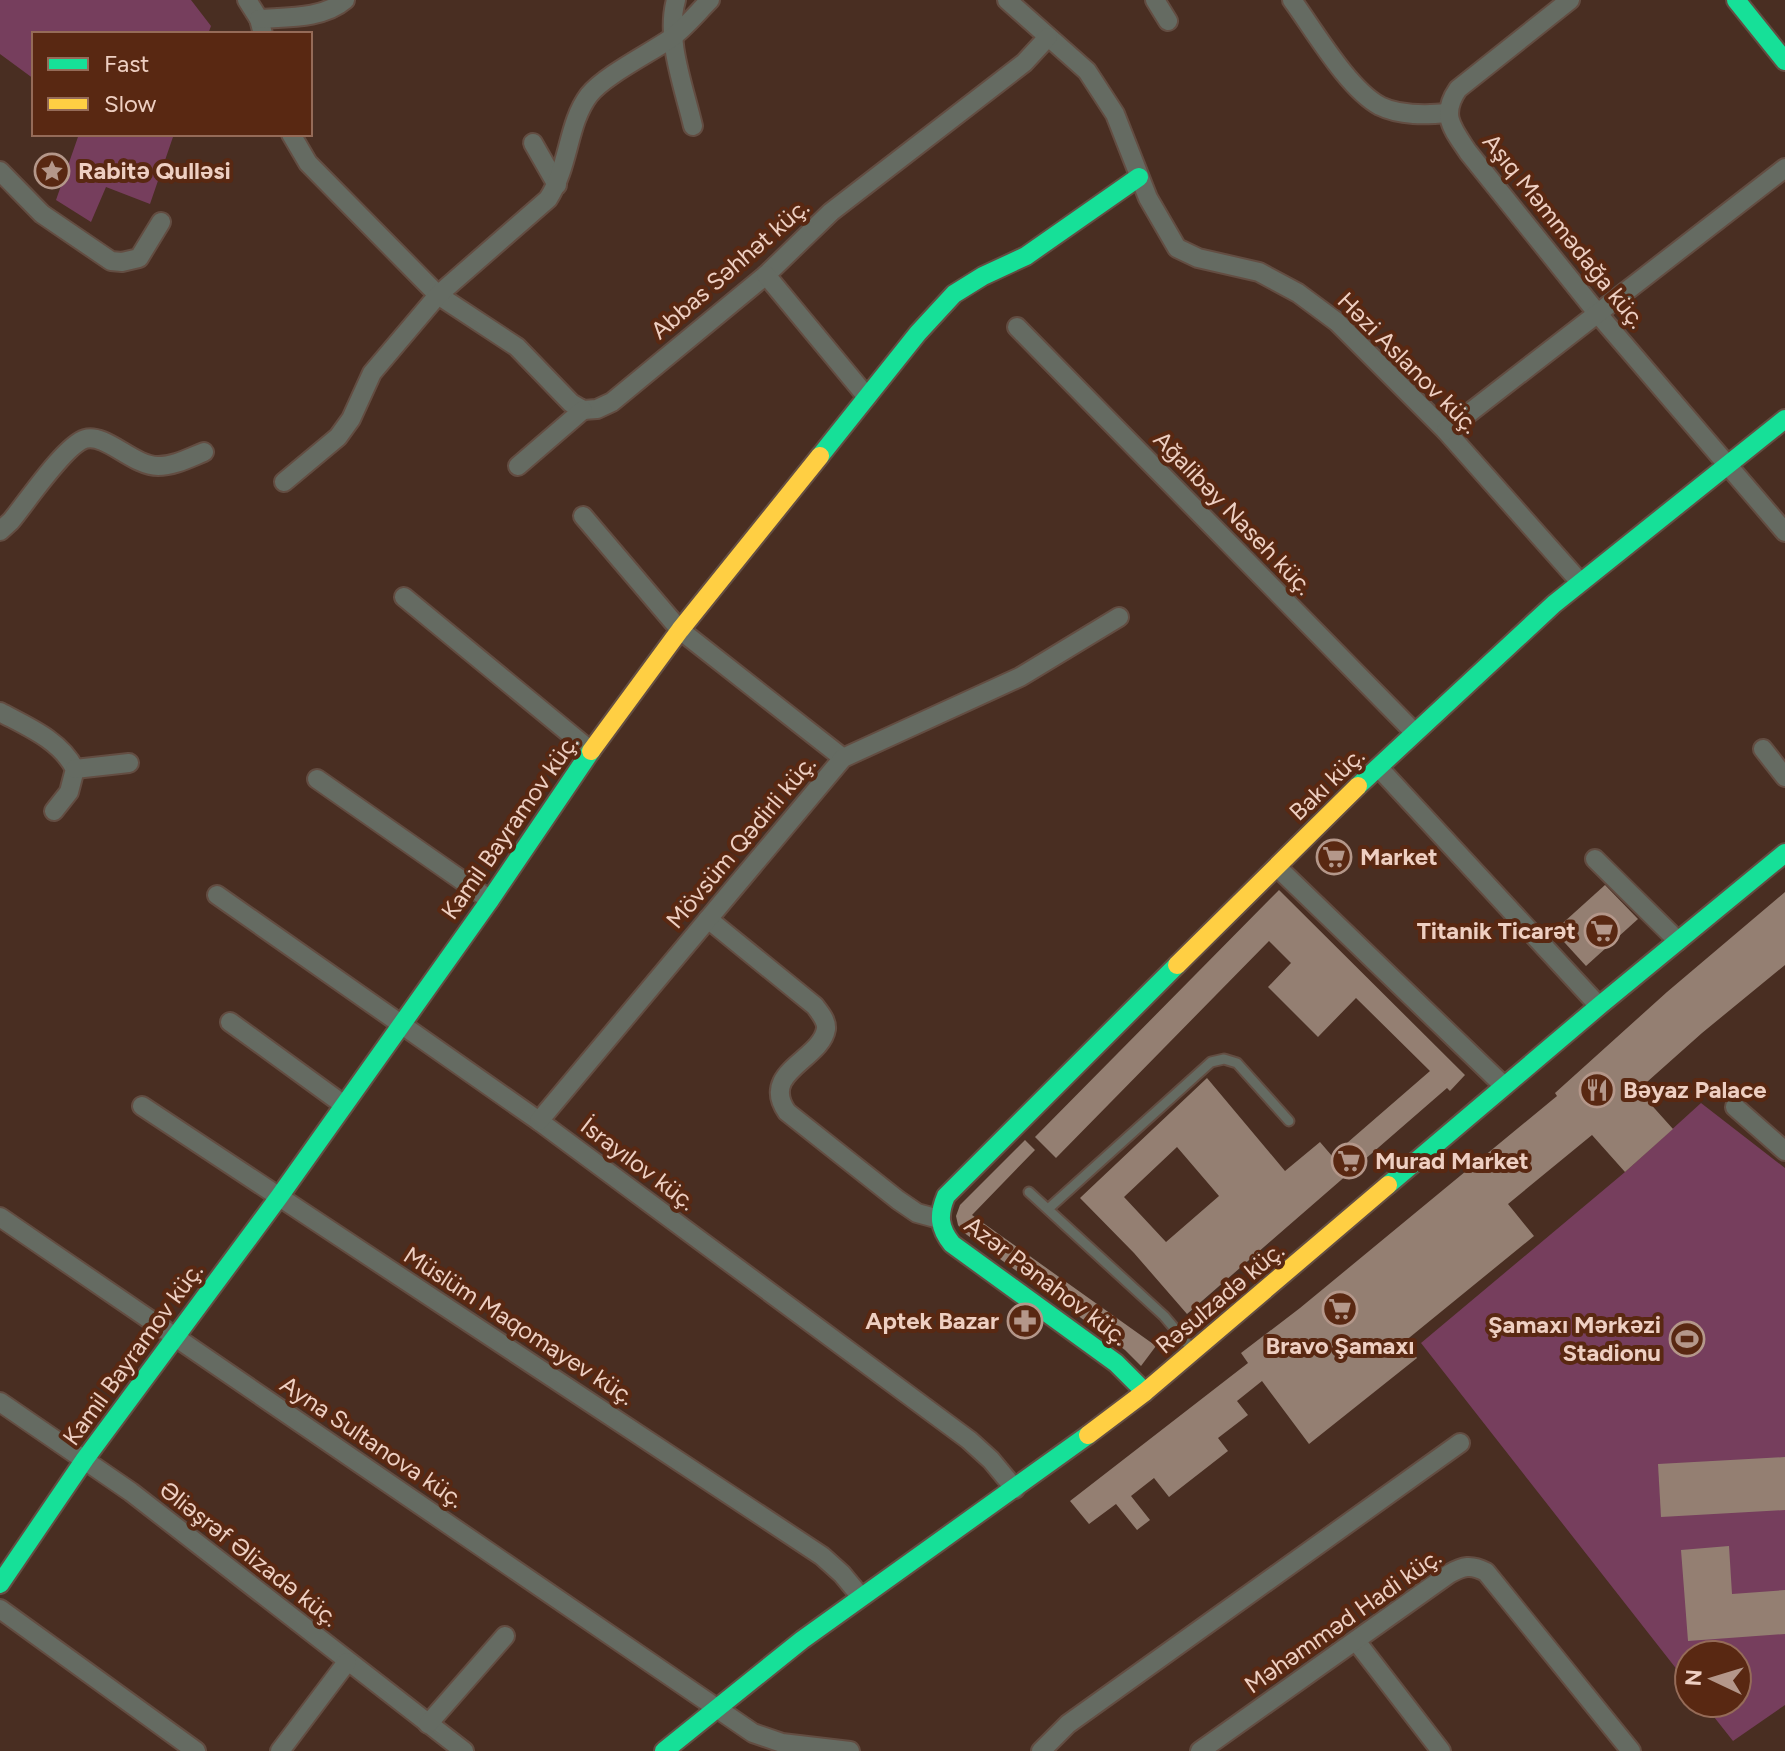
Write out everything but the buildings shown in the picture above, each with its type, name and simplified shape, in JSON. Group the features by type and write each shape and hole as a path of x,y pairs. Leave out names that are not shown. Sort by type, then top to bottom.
{"street":[{"path":"247,0 261,26 338,7 345,0"},
{"path":"676,0 672,16 673,36 693,126"},
{"path":"284,482 338,437 351,419 372,373 438,295 548,199 566,161 575,120 592,91 673,36 710,0"},
{"name":"Həzi Aslanov küç.","path":"1007,0 1087,71 1115,114 1139,177 1177,248 1198,258 1259,272 1298,293 1337,322 1446,431 1580,582"},
{"path":"1155,0 1168,21"},
{"path":"1292,0 1345,73 1369,98 1380,106 1431,115 1448,113 1451,99 1458,89 1570,0"},
{"path":"1736,0 1785,61"},
{"name":"Abbas Səhhət küç.","path":"518,466 583,410 597,409 612,402 766,275 831,212 1024,63 1048,37"},
{"name":"Aşıq Məmmədağa küç.","path":"1448,113 1453,130 1468,152 1598,314 1785,532"},
{"path":"292,136 308,163 438,295 517,347 571,403 583,410"},
{"path":"533,143 557,185"},
{"path":"1446,431 1785,168"},
{"path":"0,171 42,214 111,261 139,258 161,222"},
{"name":"Kamil Bayramov küç.","path":"0,1584 85,1459 279,1197 490,900 591,751 680,630 918,333 954,294 1026,256 1139,177"},
{"path":"766,275 867,397"},
{"name":"Ağalibəy Naseh küç.","path":"1017,327 1414,732"},
{"name":"Bakı küç.","path":"939,1219 946,1196 1414,732 1580,582 1785,419"},
{"path":"0,531 70,447 86,438 102,440 127,457 155,467 176,464 204,452"},
{"path":"583,516 680,630 843,758"},
{"path":"404,597 591,751"},
{"name":"Mövsüm Qədirli küç.","path":"539,1121 843,758 1020,677 1119,617"},
{"path":"0,712 45,737 68,755 75,769 69,792 54,811"},
{"path":"1763,749 1785,777"},
{"path":"75,769 129,763"},
{"path":"1379,768 1599,1006"},
{"path":"317,779 490,900"},
{"name":"Rəsulzadə küç.","path":"664,1751 716,1707 861,1597 1015,1489 1145,1392 1504,1086 1785,853"},
{"path":"1595,859 1678,941"},
{"path":"1277,867 1504,1086"},
{"name":"İsrayılov küç.","path":"217,895 539,1121 969,1440 1015,1489"},
{"name":"Azər Pənahov küç.","path":"708,919 815,1006 825,1020 826,1030 786,1076 780,1088 780,1103 787,1112 898,1200 917,1213 939,1219 945,1236 952,1244 1116,1363 1145,1392"},
{"path":"230,1022 344,1105"},
{"name":"Müslüm Maqomayev küç.","path":"142,1106 822,1556 861,1597"},
{"path":"1735,1107 1785,1151"},
{"name":"Ayna Sultanova küç.","path":"0,1217 716,1707"},
{"name":"Əliəşrəf Əlizadə küç.","path":"0,1402 85,1459 188,1536 464,1751"},
{"path":"1041,1751 1068,1724 1460,1443"},
{"name":"Məhəmməd Hadi küç.","path":"1200,1751 1449,1574 1462,1567 1474,1566 1486,1572 1619,1740 1631,1751"},
{"path":"0,1609 196,1751"},
{"path":"428,1724 505,1636"},
{"path":"1356,1641 1441,1751"},
{"path":"280,1751 347,1662"},
{"path":"716,1707 753,1733 784,1747 850,1751"}],"lane":[{"path":"1048,1209 1211,1062 1224,1059 1237,1063 1289,1121"},
{"path":"1029,1192 1164,1316 1194,1352"}],"shaded area":[{"path":"0,0 191,0 211,26 209,32 32,32 32,78 0,54"},
{"path":"78,136 173,136 150,204 106,187 91,222 56,200"},
{"path":"1701,1103 1785,1168 1785,1705 1733,1741 1716,1719 1753,1719 1753,1639 1673,1639 1673,1665 1421,1343 1625,1172"}],"traffic: fast":[{"path":"1736,0 1785,61"},
{"path":"820,456 918,333 954,294 1026,256 1139,177"},
{"path":"1358,786 1554,604 1785,419"},
{"path":"0,1584 85,1459 279,1197 490,900 591,751"},
{"path":"1388,1185 1785,853"},
{"path":"1145,1392 1116,1363 952,1244 942,1227 941,1215 946,1196 1177,965"},
{"path":"664,1751 802,1640 1088,1435"}],"traffic: slow":[{"path":"591,751 680,630 820,456"},
{"path":"1177,965 1358,786"},
{"path":"1088,1435 1145,1392 1388,1185"}],"place":[{"name":"Rabitə Qulləsi","path":"52,171"},
{"name":"Market","path":"1334,857"},
{"name":"Titanik Ticarət","path":"1602,931"},
{"name":"Bəyaz Palace","path":"1597,1090"},
{"name":"Murad Market","path":"1349,1161"},
{"name":"Bravo Şamaxı","path":"1340,1309"},
{"name":"Aptek Bazar","path":"1025,1321"},
{"name":"Şamaxı Mərkəzi Stadionu","path":"1687,1339"}]}
